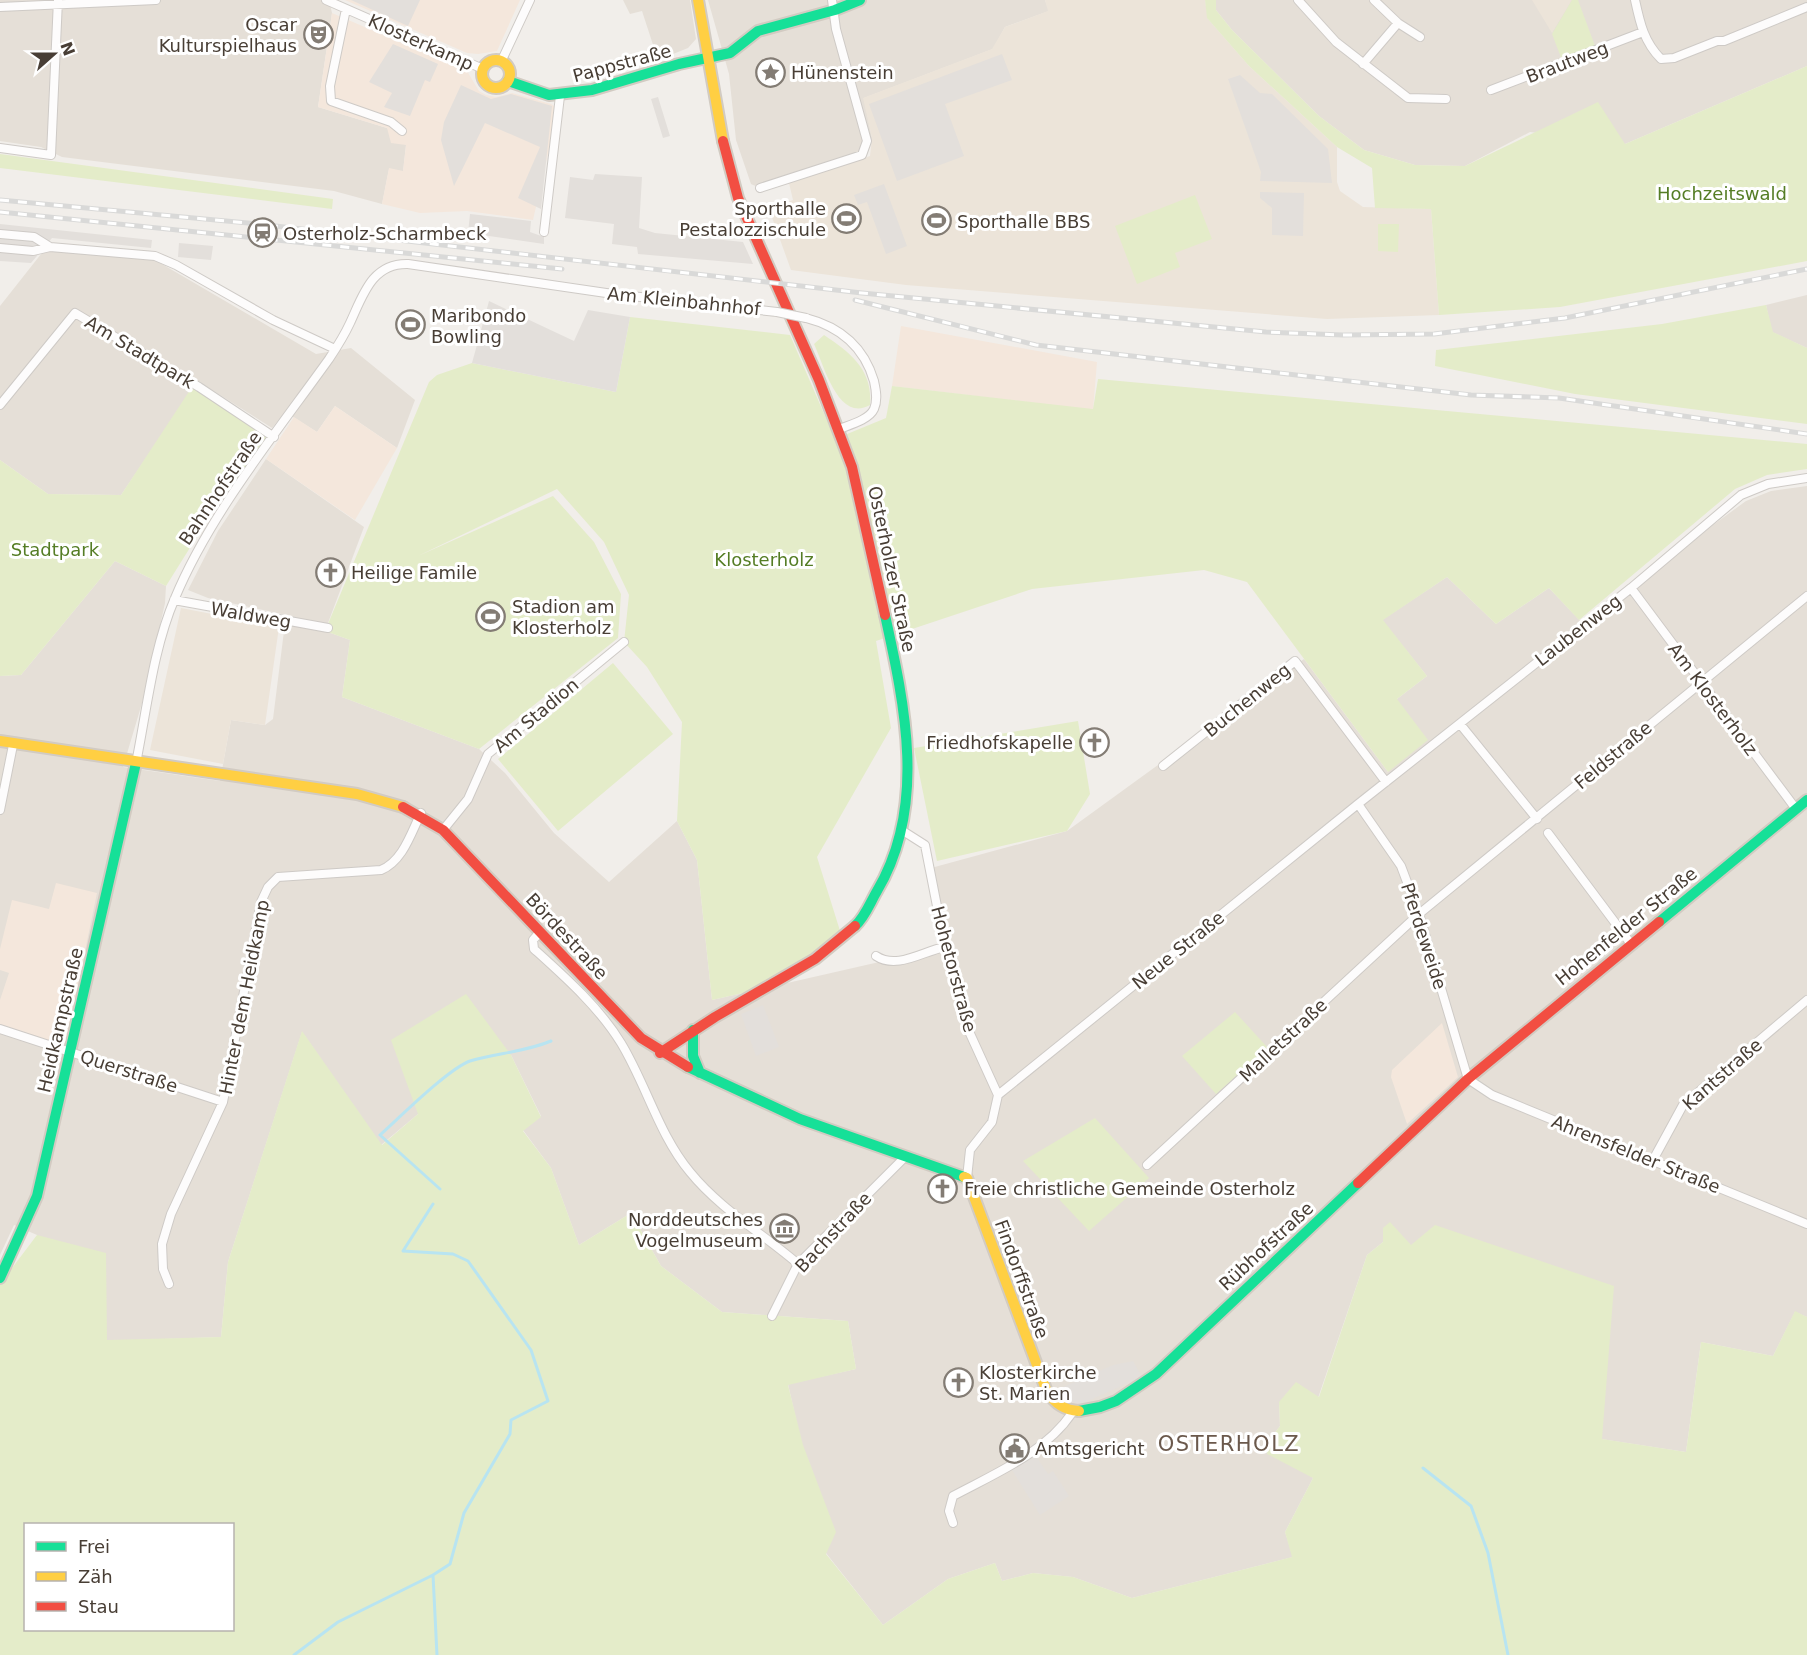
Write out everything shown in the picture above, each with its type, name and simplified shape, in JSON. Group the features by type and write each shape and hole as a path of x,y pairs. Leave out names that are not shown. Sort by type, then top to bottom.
{"street":[{"path":"0,7 58,2 156,0"},
{"name":"Klosterkamp","path":"326,0 483,69"},
{"path":"501,62 530,0"},
{"name":"Osterholzer Straße","path":"660,1053 680,1042 693,1030 815,959 850,932 859,922 889,871 903,831 908,789 902,693 852,467 839,429 738,198 724,147 698,0"},
{"name":"Pappstraße","path":"508,81 539,93 560,96 592,90 679,64 730,53 758,31 834,5 860,0"},
{"path":"1298,0 1336,42 1407,98 1446,99"},
{"path":"1374,0 1398,23 1420,37"},
{"path":"1635,0 1643,32 1651,49 1661,59 1674,58 1807,8"},
{"path":"0,148 51,155 58,2"},
{"path":"760,188 862,155 867,141 836,29 834,5"},
{"path":"346,9 330,86 331,101 391,122 402,132"},
{"path":"1363,64 1398,23"},
{"name":"Brautweg","path":"1491,90 1643,32"},
{"path":"491,61 501,62 509,70 508,81 499,87 490,87 484,81 483,69 491,61"},
{"path":"543,232 560,96"},
{"path":"0,234 34,237 50,247"},
{"path":"0,248 33,251 50,247 156,256 273,320 335,349"},
{"name":"Am Kleinbahnhof","path":"394,264 613,294 777,312 807,318 837,330 861,350 875,384 877,392 874,410 866,418 839,429"},
{"name":"Bahnhofstraße","path":"136,763 164,633 174,600 195,553 335,349 367,285 383,269 394,264"},
{"name":"Am Stadtpark","path":"0,405 75,313 199,387 273,437"},
{"name":"Laubenweg","path":"1358,804 1631,588 1741,495 1768,484 1807,478"},
{"name":"Am Klosterholz","path":"1631,588 1796,809"},
{"name":"Feldstraße","path":"1419,914 1807,596"},
{"name":"Waldweg","path":"174,600 328,628"},
{"name":"Am Stadion","path":"443,830 468,799 488,754 624,642"},
{"name":"Buchenweg","path":"1163,766 1295,661 1386,782"},
{"path":"1460,724 1537,819"},
{"name":"Bördestraße","path":"0,741 13,745 357,794 389,800 421,813 443,830 641,1038 660,1053 797,1118 967,1178"},
{"path":"0,810 13,745"},
{"name":"Heidkampstraße","path":"0,1278 37,1196 136,763"},
{"name":"Hohenfelder Straße","path":"1468,1079 1807,800"},
{"name":"Pferdeweide","path":"1358,804 1401,866 1419,914 1468,1079"},
{"name":"Neue Straße","path":"998,1095 1358,804"},
{"name":"Hinter dem Heidkamp","path":"169,1284 161,1253 164,1234 187,1176 223,1102 261,902 268,887 278,877 381,870 391,866 398,859 421,813"},
{"name":"Hohetorstraße","path":"903,831 925,845 945,947 967,1027 998,1095"},
{"path":"1548,833 1631,944"},
{"name":"Malletstraße","path":"1147,1165 1419,914"},
{"path":"540,932 533,940 534,949 596,1010 620,1041 672,1144 690,1171 723,1207 758,1230 798,1264"},
{"path":"876,956 883,961 915,958 927,951 945,947"},
{"name":"Kantstraße","path":"1653,1160 1683,1105 1807,1000"},
{"name":"Querstraße","path":"0,1029 223,1102"},
{"path":"693,1030 693,1056 700,1073"},
{"name":"Ahrensfelder Straße","path":"1468,1079 1492,1095 1807,1224"},
{"name":"Rübhofstraße","path":"1072,1413 1091,1409 1133,1391 1156,1374 1468,1079"},
{"path":"967,1178 970,1150 992,1122 998,1095"},
{"name":"Bachstraße","path":"772,1316 798,1264 905,1156"},
{"name":"Findorffstraße","path":"967,1178 1047,1392 1059,1409 1072,1413"},
{"path":"953,1524 949,1511 953,1496 1046,1442 1063,1427 1072,1413"}],"shaded area":[{"path":"0,0 329,0 332,13 318,107 387,128 406,145 403,172 389,169 382,204 334,191 62,157 41,147 0,141"},
{"path":"345,0 520,0 497,51 478,54 467,53"},
{"path":"351,0 420,0 408,26"},
{"path":"623,0 690,0 696,39 688,48 658,60 642,11 630,14"},
{"path":"708,0 1045,0 1049,11 1005,27 993,49 864,98 872,138 869,149 760,188 751,184 736,140 729,74"},
{"path":"1045,0 1205,0 1208,19 1249,66 1337,147 1337,182 1340,191 1363,207 1431,209 1439,315 1327,319 906,285 791,270 769,209 793,200 789,183 870,156 872,138 863,98 992,49 1005,27 1048,11"},
{"path":"1216,0 1807,0 1807,66 1625,144 1530,132 1465,166 1415,165 1364,150 1319,116 1232,30 1216,10"},
{"path":"1532,0 1572,0 1552,33"},
{"path":"332,13 467,71 479,91 486,95 496,97 512,93 551,104 558,109 533,220 467,211 420,213 382,204 389,168 403,171 406,145 391,143 387,128 318,107"},
{"path":"393,44 438,64 430,82 425,80 410,116 384,107 392,93 369,82"},
{"path":"1002,54 1012,80 945,104 964,156 897,181 869,104"},
{"path":"1240,75 1260,93 1272,94 1328,149 1332,183 1260,181 1261,172 1228,79"},
{"path":"461,85 491,99 511,94 552,106 541,209 518,198 540,147 485,123 454,186 441,140 444,122"},
{"path":"658,97 670,136 663,138 651,99"},
{"path":"595,174 642,177 639,228 655,233 743,242 753,264 638,254 637,247 612,244 614,224 565,218 570,177 593,180"},
{"path":"884,184 907,246 886,254 867,202 858,205 854,195"},
{"path":"1260,192 1304,193 1303,236 1272,235 1272,208 1260,198"},
{"path":"470,214 531,221 530,232 544,237 544,244 468,233"},
{"path":"0,224 152,240 151,248 52,238 31,263 0,261"},
{"path":"179,243 213,246 211,260 178,257"},
{"path":"45,249 155,260 316,354 351,348 415,400 397,448 335,406 317,432 285,412 272,428 198,381 121,495 48,494 0,460 0,306"},
{"path":"1807,295 1807,348 1772,332 1766,305"},
{"path":"489,301 574,341 588,310 630,317 616,392 472,363"},
{"path":"901,326 1097,362 1093,410 892,386"},
{"path":"335,406 397,448 355,520 266,459 294,417 317,432"},
{"path":"266,459 364,527 325,631 350,640 342,697 479,749 505,773 554,833 609,882 677,821 697,860 712,1000 945,947 931,868 1067,831 1304,659 1388,772 1397,699 1427,676 1382,620 1447,577 1496,624 1549,588 1587,628 1713,525 1746,501 1771,491 1807,486 1807,1317 1795,1312 1773,1356 1701,1342 1686,1452 1601,1439 1411,1246 1383,1228 1383,1242 1367,1255 1318,1398 1279,1402 1280,1426 1267,1443 1313,1478 1285,1532 1293,1557 1132,1598 1073,1577 1033,1573 1002,1581 995,1563 948,1579 883,1625 826,1553 788,1384 856,1369 848,1321 722,1312 661,1266 631,1213 579,1245 551,1168 523,1130 541,1116 511,1055 418,1114 381,1145 302,1032 228,1262 221,1337 107,1341 37,1235 14,1225 0,1255 0,676 21,675 115,561 166,586 165,603 145,693 123,767 220,781 231,720 265,725 273,719 286,615 208,598 188,590 218,531"},
{"path":"181,608 279,627 265,725 231,720 223,764 150,750"},
{"path":"56,883 97,893 66,1043 61,1045 0,1024 0,1000 9,973 0,970 0,949 12,900 49,909"},
{"path":"763,1005 779,1047 756,1056 741,1014"},
{"path":"1442,1023 1458,1077 1407,1124 1391,1077 1392,1070"},
{"path":"1133,1361 1142,1377 1081,1404 1066,1401 1061,1388 1113,1365"},
{"path":"1035,1455 1048,1474 1053,1471 1069,1496 1040,1515 1012,1470"}],"green space":[{"name":"Hochzeitswald","path":"1205,0 1216,0 1216,10 1232,30 1319,116 1364,150 1415,165 1465,166 1598,102 1625,144 1807,66 1807,261 1560,307 1439,315 1431,209 1375,208 1372,168 1337,147 1249,66 1207,18"},
{"path":"1572,0 1578,0 1595,46 1562,60 1552,34"},
{"path":"0,154 333,199 332,209 0,168"},
{"path":"1195,195 1212,239 1175,253 1180,267 1137,284 1115,226"},
{"path":"1378,224 1399,224 1398,252 1378,251"},
{"path":"1766,305 1773,332 1807,348 1807,424 1575,394 1435,366 1436,350 1662,324"},
{"name":"Klosterholz","path":"630,317 790,335 835,439 886,418 892,386 1093,409 1098,379 1807,444 1807,469 1767,475 1735,489 1579,620 1549,588 1496,624 1447,577 1383,620 1427,676 1397,699 1428,740 1388,772 1247,582 1204,570 1032,589 876,641 891,728 817,857 841,934 761,989 712,1000 697,860 677,821 682,722 647,667 624,642 629,595 604,542 557,489 418,556 553,496 594,542 621,594 618,638 479,749 342,697 350,640 325,631 429,382 437,375 472,363 616,392"},
{"path":"824,335 851,356 864,372 870,393 870,405 859,408 849,406 834,389 814,344"},
{"name":"Stadtpark","path":"192,387 269,437 213,511 166,586 115,561 21,675 0,676 0,460 48,494 121,495"},
{"path":"613,663 673,734 558,831 498,759"},
{"path":"1078,721 1090,794 1067,831 937,861 914,748"},
{"path":"466,994 511,1055 541,1117 523,1131 551,1168 579,1245 631,1213 661,1266 722,1312 848,1321 856,1369 788,1385 803,1445 836,1532 826,1554 883,1625 948,1579 995,1563 1002,1581 1033,1573 1073,1577 1132,1598 1292,1557 1285,1532 1313,1478 1267,1454 1267,1443 1280,1426 1279,1402 1296,1382 1319,1397 1367,1255 1383,1242 1383,1228 1390,1222 1411,1245 1435,1225 1614,1286 1602,1439 1686,1452 1701,1342 1773,1356 1795,1311 1807,1317 1807,1655 0,1655 0,1284 37,1235 106,1253 107,1340 221,1337 228,1262 302,1031 382,1145 418,1114 391,1040"},
{"path":"1235,1012 1268,1048 1216,1094 1182,1056"},
{"path":"1095,1118 1149,1178 1089,1231 1023,1161"}],"waterway":[{"path":"440,1189 380,1135 437,1083 470,1061 531,1048 551,1041"},
{"path":"433,1204 403,1251 453,1254 468,1261 531,1350 548,1401 511,1420 510,1434 464,1513 450,1564 433,1575 437,1655"},
{"path":"1423,1468 1471,1506 1488,1553 1508,1655"},
{"path":"294,1655 338,1622 433,1575"}],"railway":[{"path":"0,200 258,224 862,293 1266,332 1343,335 1434,334 1565,318 1807,269"},
{"path":"0,212 562,269"},
{"path":"855,300 1036,345 1471,395 1559,398 1807,434"}],"traffic: fast":[{"path":"508,81 549,95 592,90 679,64 730,53 758,31 835,10 860,0"},
{"path":"855,926 867,910 893,859 902,825 907,791 904,720 885,615"},
{"path":"0,1278 37,1196 136,763"},
{"path":"1659,922 1807,800"},
{"path":"693,1030 693,1056 700,1073"},
{"path":"688,1067 800,1119 964,1177"},
{"path":"1079,1411 1116,1401 1156,1374 1358,1183"}],"traffic: slow":[{"path":"698,0 723,141"},
{"path":"496,60 506,64 510,74 506,84 496,88 486,84 482,74 486,64 496,60"},
{"path":"0,741 357,794 403,807"},
{"path":"964,1177 967,1178 1047,1392 1061,1406 1079,1411"}],"traffic: jam":[{"path":"723,141 738,198 819,380 852,467 885,615"},
{"path":"403,807 443,830 641,1038 688,1067"},
{"path":"1358,1183 1468,1079 1659,922"},
{"path":"660,1053 715,1017 815,959 855,926"}],"place":[{"name":"Oscar Kulturspielhaus","path":"318,34"},
{"name":"Hünenstein","path":"770,72"},
{"name":"Sporthalle Pestalozzischule","path":"847,218"},
{"name":"Sporthalle BBS","path":"936,221"},
{"name":"Osterholz-Scharmbeck","path":"262,233"},
{"name":"Maribondo Bowling","path":"410,325"},
{"name":"Heilige Famile","path":"330,572"},
{"name":"Stadion am Klosterholz","path":"491,616"},
{"name":"Friedhofskapelle","path":"1094,742"},
{"name":"Freie christliche Gemeinde Osterholz","path":"943,1188"},
{"name":"Norddeutsches Vogelmuseum","path":"784,1229"},
{"name":"Klosterkirche St. Marien","path":"958,1382"},
{"name":"Amtsgericht","path":"1014,1448"}],"district":[{"name":"OSTERHOLZ","path":"1229,1444"}]}
